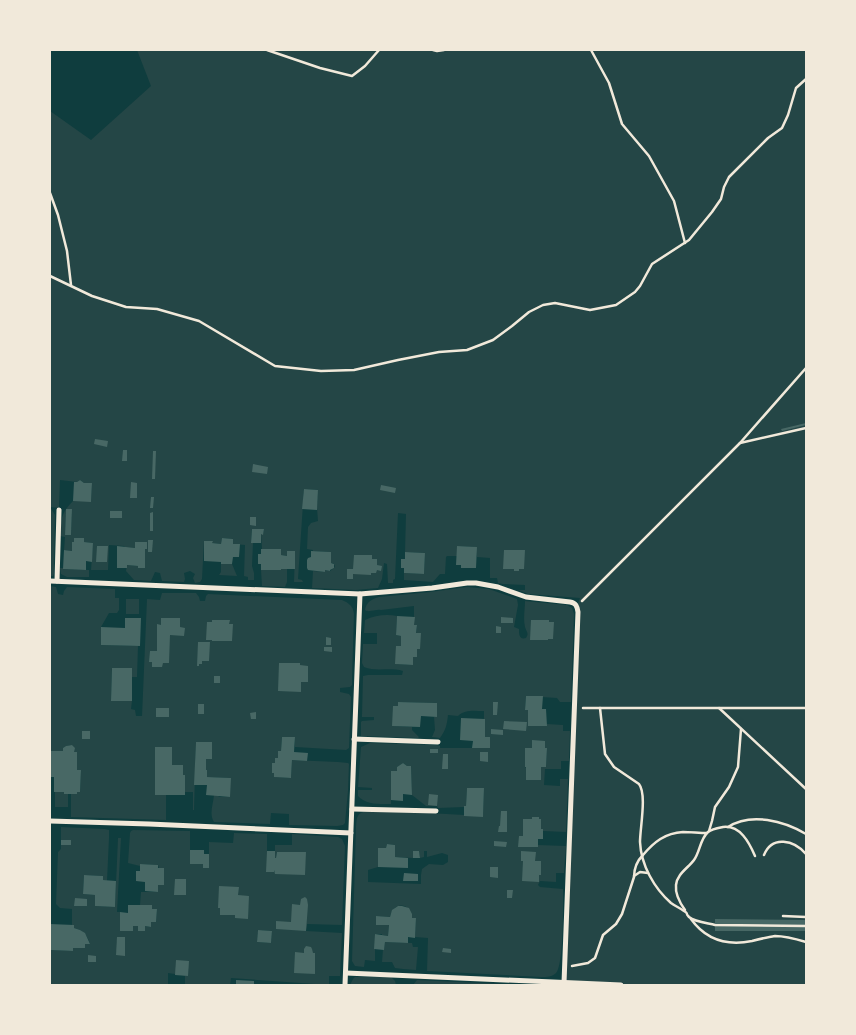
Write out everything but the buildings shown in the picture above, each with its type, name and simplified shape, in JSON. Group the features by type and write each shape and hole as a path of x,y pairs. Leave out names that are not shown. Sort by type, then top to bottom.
{"street":[{"path":"57,582 59,510"},
{"path":"50,581 360,594 476,583 498,587 526,597 576,604 575,708 564,983"},
{"path":"345,985 360,594"},
{"path":"354,739 438,742"},
{"path":"352,809 436,811"},
{"path":"50,821 351,833"},
{"path":"346,973 621,985"}],"path":[{"path":"267,50 320,68 352,76 365,66 379,50"},
{"path":"433,50 444,50"},
{"path":"591,50 609,83 622,124 649,156 674,201 685,243"},
{"path":"50,276 92,296 126,307 157,309 199,321 275,366 321,371 354,370 431,353 467,350 493,340 528,312 543,306 555,303 590,310 616,305 635,292 652,264 685,243 698,230 721,199 729,177 768,138 782,128 796,88 806,80"},
{"path":"50,193 68,251 71,285"},
{"path":"577,606 740,443 806,368"},
{"path":"740,443 806,428"},
{"path":"575,708 806,708"},
{"path":"600,708 605,754 614,767 641,788 643,801 640,845 642,856 648,873 664,897 685,912 697,927 720,941 747,942 781,936 806,942"},
{"path":"719,708 806,789"},
{"path":"685,912 676,893 676,884 679,876 694,859 708,832 714,807 729,787 738,767 741,729"},
{"path":"728,827 739,821 756,819 782,823 806,834"},
{"path":"564,967 588,963 595,958 603,935 616,924 622,914 635,868 642,856 657,840 679,833 708,832 728,827 742,834 750,844 755,856"},
{"path":"764,855 766,848 779,842 794,844 806,854"},
{"path":"634,877 640,872 648,873"},
{"path":"783,916 806,917"},
{"path":"690,917 715,925 806,926"}],"shaded area":[{"path":"137,50 806,50 806,985 621,985 564,983 577,606 580,598 528,594 518,590 525,590 525,585 498,583 497,578 490,578 490,558 477,557 476,547 457,546 457,556 446,557 445,574 440,574 433,582 404,580 404,573 424,574 425,553 405,552 406,514 398,513 395,579 393,583 388,583 387,564 384,563 382,579 378,588 356,590 312,588 313,571 330,571 335,566 331,563 331,552 307,549 308,527 311,523 318,521 318,490 304,489 298,579 303,582 294,582 295,551 287,551 287,556 281,555 281,549 262,549 261,534 263,534 264,529 252,529 251,542 253,543 252,566 254,580 248,580 248,577 244,576 245,545 233,544 233,539 222,538 221,544 204,541 202,579 200,582 195,583 193,578 195,574 190,571 184,573 184,582 162,581 160,573 155,572 151,581 134,580 126,571 127,565 145,568 147,542 135,542 135,548 109,545 108,570 91,570 93,543 84,542 84,538 75,538 72,551 64,550 65,537 60,536 61,521 64,513 66,509 73,501 91,501 92,484 84,483 80,480 77,482 60,480 59,508 50,507 50,111 91,140 151,86","holes":["66,509 72,509 71,535 65,535"]},
{"path":"50,507 55,515 54,574 50,576"},
{"path":"221,564 232,564 237,576 219,575"},
{"path":"60,568 89,570 89,577 67,577 61,574"},
{"path":"287,569 285,587 262,586 261,570"},
{"path":"50,586 56,587 58,594 63,595 67,587 115,589 115,598 119,598 119,610 117,613 109,613 101,627 101,645 138,646 137,677 132,677 132,668 112,668 111,700 132,701 131,709 135,710 136,716 142,716 147,599 160,600 162,593 196,593 200,601 205,601 208,594 342,600 349,604 354,614 352,685 340,688 340,692 349,694 351,697 349,748 346,750 295,747 295,738 282,737 281,751 278,751 278,758 275,758 275,763 272,763 272,773 274,773 275,777 291,778 292,760 348,763 345,823 337,826 289,825 289,814 271,813 270,824 214,822 212,813 214,795 230,797 230,778 207,777 206,759 212,759 212,743 196,742 194,810 193,792 185,792 183,765 172,765 172,747 155,747 155,795 166,795 166,820 71,817 71,794 80,792 81,771 77,770 77,752 74,752 72,745 63,748 63,751 50,751"},
{"path":"467,587 489,589 517,599 518,605 514,627 519,629 519,635 522,638 526,638 528,634 524,621 525,601 567,605 572,608 574,614 571,702 560,702 557,698 526,696 525,710 528,710 528,726 563,725 563,731 570,731 569,761 561,761 561,769 545,769 544,785 560,786 560,779 568,779 566,832 543,831 539,817 532,817 532,819 523,819 523,836 519,836 519,847 538,847 538,845 566,846 564,873 556,873 556,882 540,881 538,885 540,887 563,889 559,967 556,973 551,976 427,971 428,938 415,937 416,918 412,918 411,913 405,906 395,908 390,917 376,916 376,924 389,925 388,936 375,934 375,961 365,960 364,967 355,966 352,961 356,827 359,815 367,811 483,816 484,788 467,788 466,806 464,807 438,808 437,806 426,806 412,795 411,766 403,763 397,767 397,771 391,771 391,804 377,804 365,801 358,796 358,790 372,790 372,788 358,787 361,747 370,743 436,745 440,746 440,748 489,748 490,738 485,737 484,711 467,711 458,716 448,715 446,727 440,738 432,737 435,730 434,717 437,716 437,703 399,702 398,706 393,706 393,726 412,727 418,738 361,736 361,722 374,720 374,717 362,717 363,676 402,675 403,671 364,667 362,663 363,644 377,644 377,633 364,633 365,620 381,615 397,616 396,635 401,636 401,646 396,646 396,664 413,665 413,657 417,649 420,649 416,633 417,625 414,625 414,606 368,611 365,610 367,605 379,597","holes":["533,741 545,741 545,748 547,748 546,767 541,767 541,779 525,767 525,748 532,748","387,844 395,845 395,857 413,858 413,852 419,851 420,858 424,857 424,851 427,851 427,857 442,853 448,855 448,862 443,865 429,864 422,869 421,884 368,882 368,870 378,867 378,848 386,848"]},
{"path":"126,599 139,599 139,614 126,614"},
{"path":"55,792 68,794 68,807 55,807"},
{"path":"61,827 109,830 107,881 103,880 103,876 84,875 83,894 95,895 95,906 115,907 118,838 121,838 117,912 120,912 120,931 132,931 133,926 138,926 138,931 145,931 145,926 150,927 151,922 156,922 157,909 152,909 151,905 140,905 141,892 158,892 158,885 164,885 158,865 140,864 140,866 128,863 130,833 133,830 190,831 190,863 203,864 209,868 209,842 233,843 234,833 267,834 267,872 274,872 305,853 277,852 275,858 275,845 292,845 292,834 338,837 342,839 345,846 342,925 307,924 306,931 342,933 340,976 329,976 329,985 231,978 230,985 185,985 185,976 188,976 168,973 168,985 50,985 50,950 73,951 73,948 84,948 85,944 90,944 84,933 72,925 72,909 60,908 56,904 58,852 61,849","holes":["258,930 272,931 271,943 257,942"]},
{"path":"385,942 412,943 413,947 418,947 416,970 395,968 392,962 382,962"},
{"path":"355,977 391,977 396,985 350,985"},
{"path":"417,980 519,985 413,985"}]}
